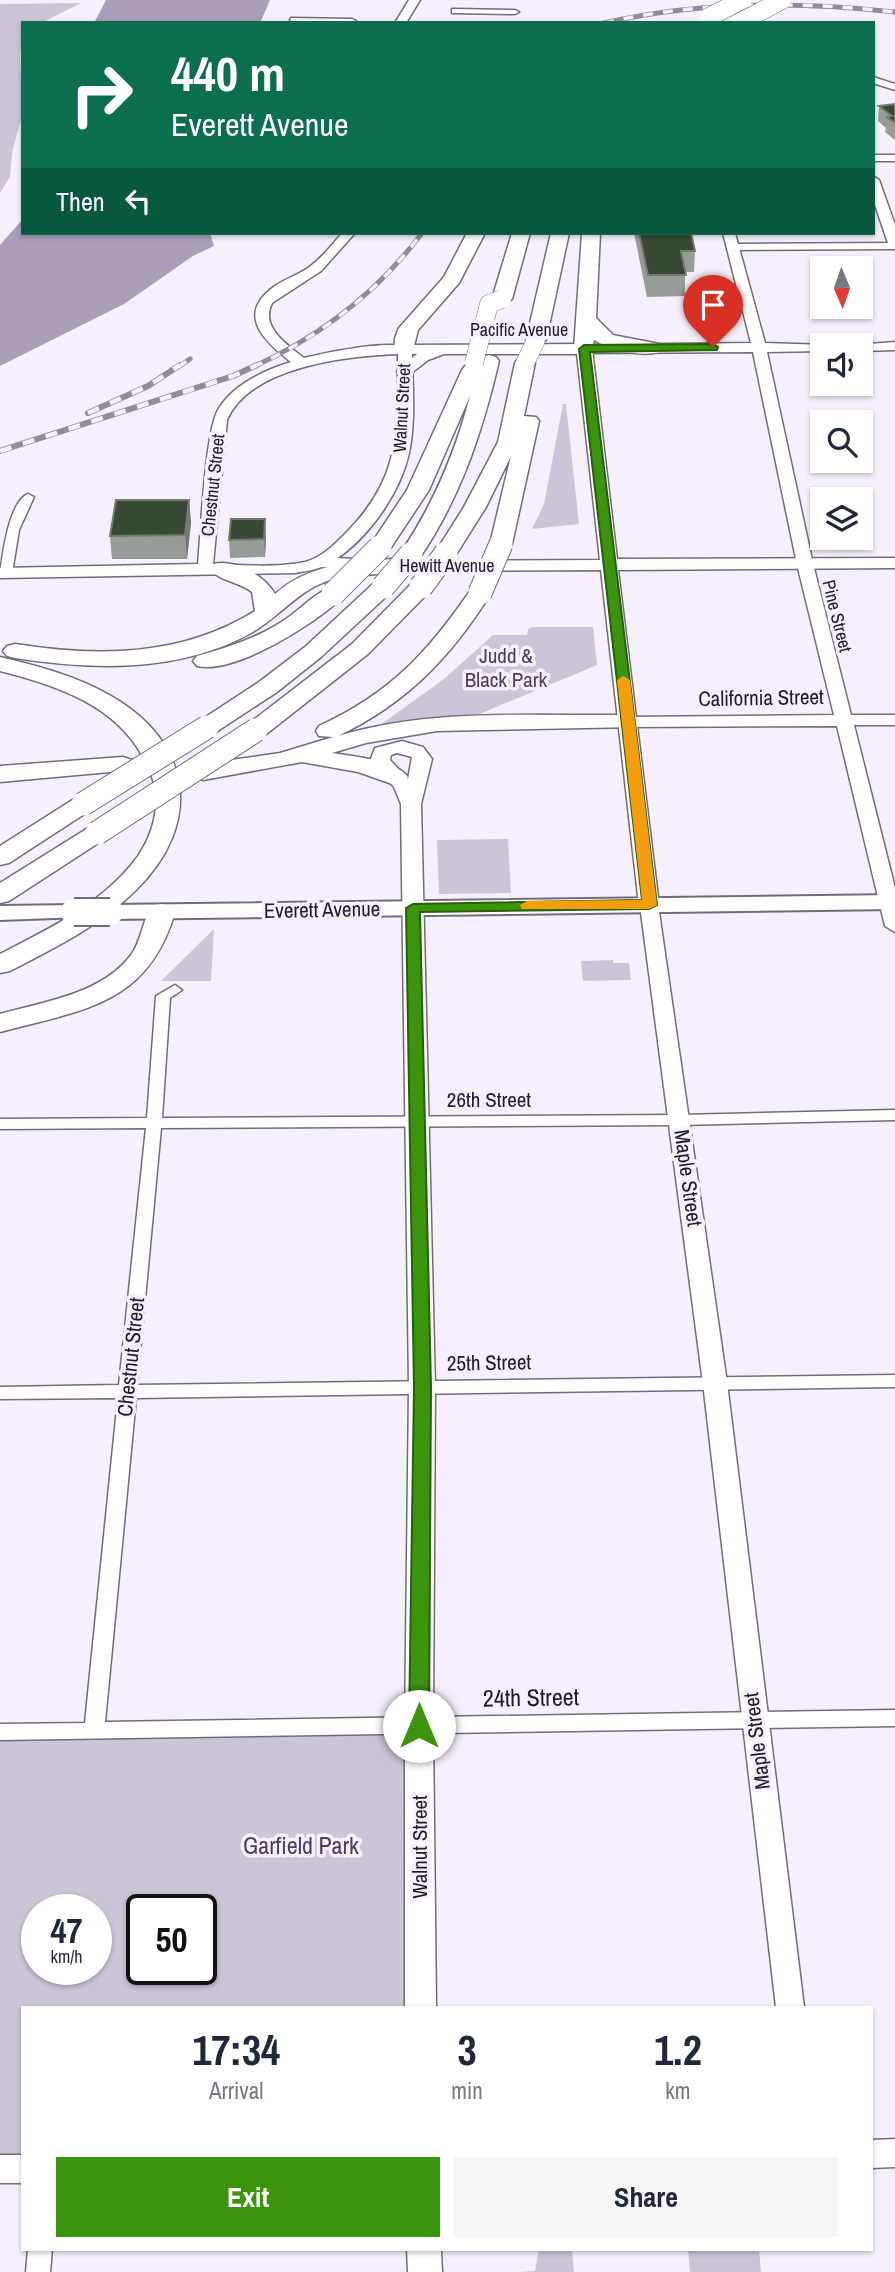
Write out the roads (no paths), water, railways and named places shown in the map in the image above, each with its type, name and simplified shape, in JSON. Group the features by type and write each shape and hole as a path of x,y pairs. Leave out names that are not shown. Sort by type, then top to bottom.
{"highway":[{"path":"704,20 742,0"},
{"path":"743,21 782,0"},
{"path":"405,350 405,336 409,328 452,279 475,235"},
{"path":"0,657 57,668 98,671 143,670 201,662 236,653 275,638 305,620 333,594 411,554 445,501 459,472 474,425 482,362 520,235"},
{"path":"1,900 97,833 256,730 360,649 421,587 475,507 508,442 536,340 560,235"},
{"path":"584,349 591,235"},
{"path":"586,319 595,333 606,338 652,348"},
{"path":"0,857 268,687 313,652 385,567 467,385 482,362"},
{"path":"201,765 295,742 358,719 388,700 425,668 460,627 480,593 501,544 529,418 530,363"},
{"path":"0,648 73,659 151,657 219,639 267,614 290,592 312,579 343,571 385,567"},
{"path":"213,569 262,588 268,599 267,614"},
{"path":"0,664 86,691 130,719 147,737 162,763 169,792 169,812 154,851 125,886 80,921 0,965"},
{"path":"283,760 363,736 437,724 628,722"},
{"path":"0,779 316,758 345,761 377,769 395,778"},
{"path":"0,774 120,771"},
{"path":"0,1023 107,989 129,976 150,951 157,937 162,912"}],"main road":[{"name":"Pacific Avenue","path":"405,350 584,349"},
{"name":"Maple Street","path":"584,349 649,905"},
{"path":"405,371 423,357 447,350"},
{"name":"Hewitt Avenue","path":"320,562 385,567 895,563"},
{"name":"Walnut Street","path":"411,804 402,785 380,761 382,752 398,746 409,747 421,754 422,762 411,804 422,1387 419,1726 421,2006"},
{"name":"Everett Avenue","path":"1,900 74,912 892,902"},
{"path":"424,2251 425,2272"}],"street":[{"path":"401,21 415,0"},
{"path":"449,21 463,0"},
{"path":"353,21 359,10"},
{"path":"455,11 515,12"},
{"path":"294,20 323,21"},
{"path":"875,81 895,87"},
{"path":"875,158 895,158"},
{"path":"730,240 895,245 875,186"},
{"path":"301,362 276,343 268,332 260,314 262,307 275,292 327,260 347,235"},
{"name":"Pine Street","path":"730,240 759,347 805,564 892,902 895,926"},
{"path":"873,347 895,346"},
{"name":"Pacific Avenue","path":"584,349 810,347"},
{"name":"Pacific Avenue","path":"301,362 346,352 405,350"},
{"name":"Walnut Street","path":"320,562 360,527 391,485 402,452 405,350"},
{"name":"Chestnut Street","path":"213,569 223,412 242,392 269,375 301,362"},
{"path":"3,573 13,530 28,497"},
{"name":"Hewitt Avenue","path":"3,573 298,567 320,562"},
{"name":"California Street","path":"628,722 895,719"},
{"name":"Maple Street","path":"649,905 681,1120 715,1383 790,2006"},
{"name":"Chestnut Street","path":"94,1731 154,1124 163,996 175,990"},
{"name":"26th Street","path":"0,1124 681,1120 895,1115"},
{"name":"25th Street","path":"0,1393 895,1381"},
{"name":"24th Street","path":"0,1732 895,1718"},
{"path":"873,2154 895,2153"},
{"path":"0,2169 21,2169"},
{"path":"38,2272 40,2251"}],"railway":[{"path":"614,21 676,10 749,5 822,6 895,12"},
{"path":"253,367 302,341 346,311 386,275 420,235"},
{"path":"178,367 190,359"},
{"path":"88,413 148,386 180,365"},
{"path":"0,451 233,376 257,365"}],"park label":[{"name":"Judd & Black Park","path":"506,668"},
{"name":"Garfield Park","path":"301,1846"}]}
